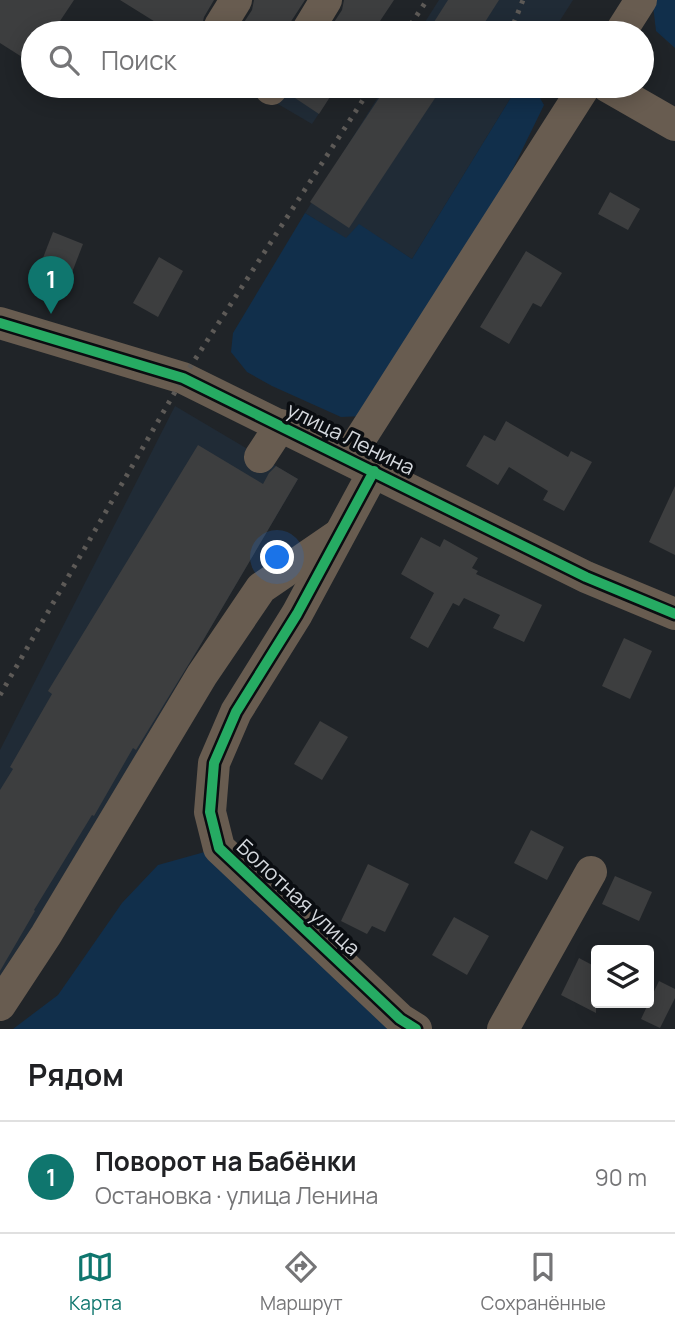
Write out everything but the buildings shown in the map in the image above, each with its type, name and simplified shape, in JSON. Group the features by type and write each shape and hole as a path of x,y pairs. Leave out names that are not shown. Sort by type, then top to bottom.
{"street":[{"path":"313,21 326,0"},
{"path":"628,21 641,0"},
{"name":"Болотная улица","path":"416,1029 400,1019 219,848 210,812 214,762 236,712 297,614 341,533 361,465 578,98"},
{"path":"628,98 675,125"},
{"name":"улица Ленина","path":"0,323 183,378 586,578 675,614"},
{"path":"260,457 281,425"},
{"path":"0,1005 46,934 202,675 261,588 341,533"},
{"path":"503,1029 591,872"}],"shaded area":[{"path":"439,0 573,0 560,21 426,21"},
{"path":"656,0 675,0 675,48 656,31 653,5"},
{"path":"268,98 329,98 312,124"},
{"path":"377,98 511,98 412,259 359,225 346,239 305,213"},
{"path":"511,98 540,98 544,105 502,191 364,416 341,417 272,386 247,372 231,352 233,333 305,213 346,238 359,224 412,259"},
{"path":"175,406 298,479 114,795 0,982 0,750"},
{"path":"219,848 410,1029 13,1029 58,995 122,903 158,865"}],"railway":[{"path":"413,21 427,0"},
{"path":"515,21 523,0"},
{"path":"0,695 183,378 364,98"}],"cycle path":[{"path":"0,323 183,378 586,577 675,614"},
{"path":"374,471 297,614 236,712 214,763 210,812 219,848 400,1019 416,1029"}],"place":[{"name":"Поворот на Бабёнки","path":"51,314"}]}
